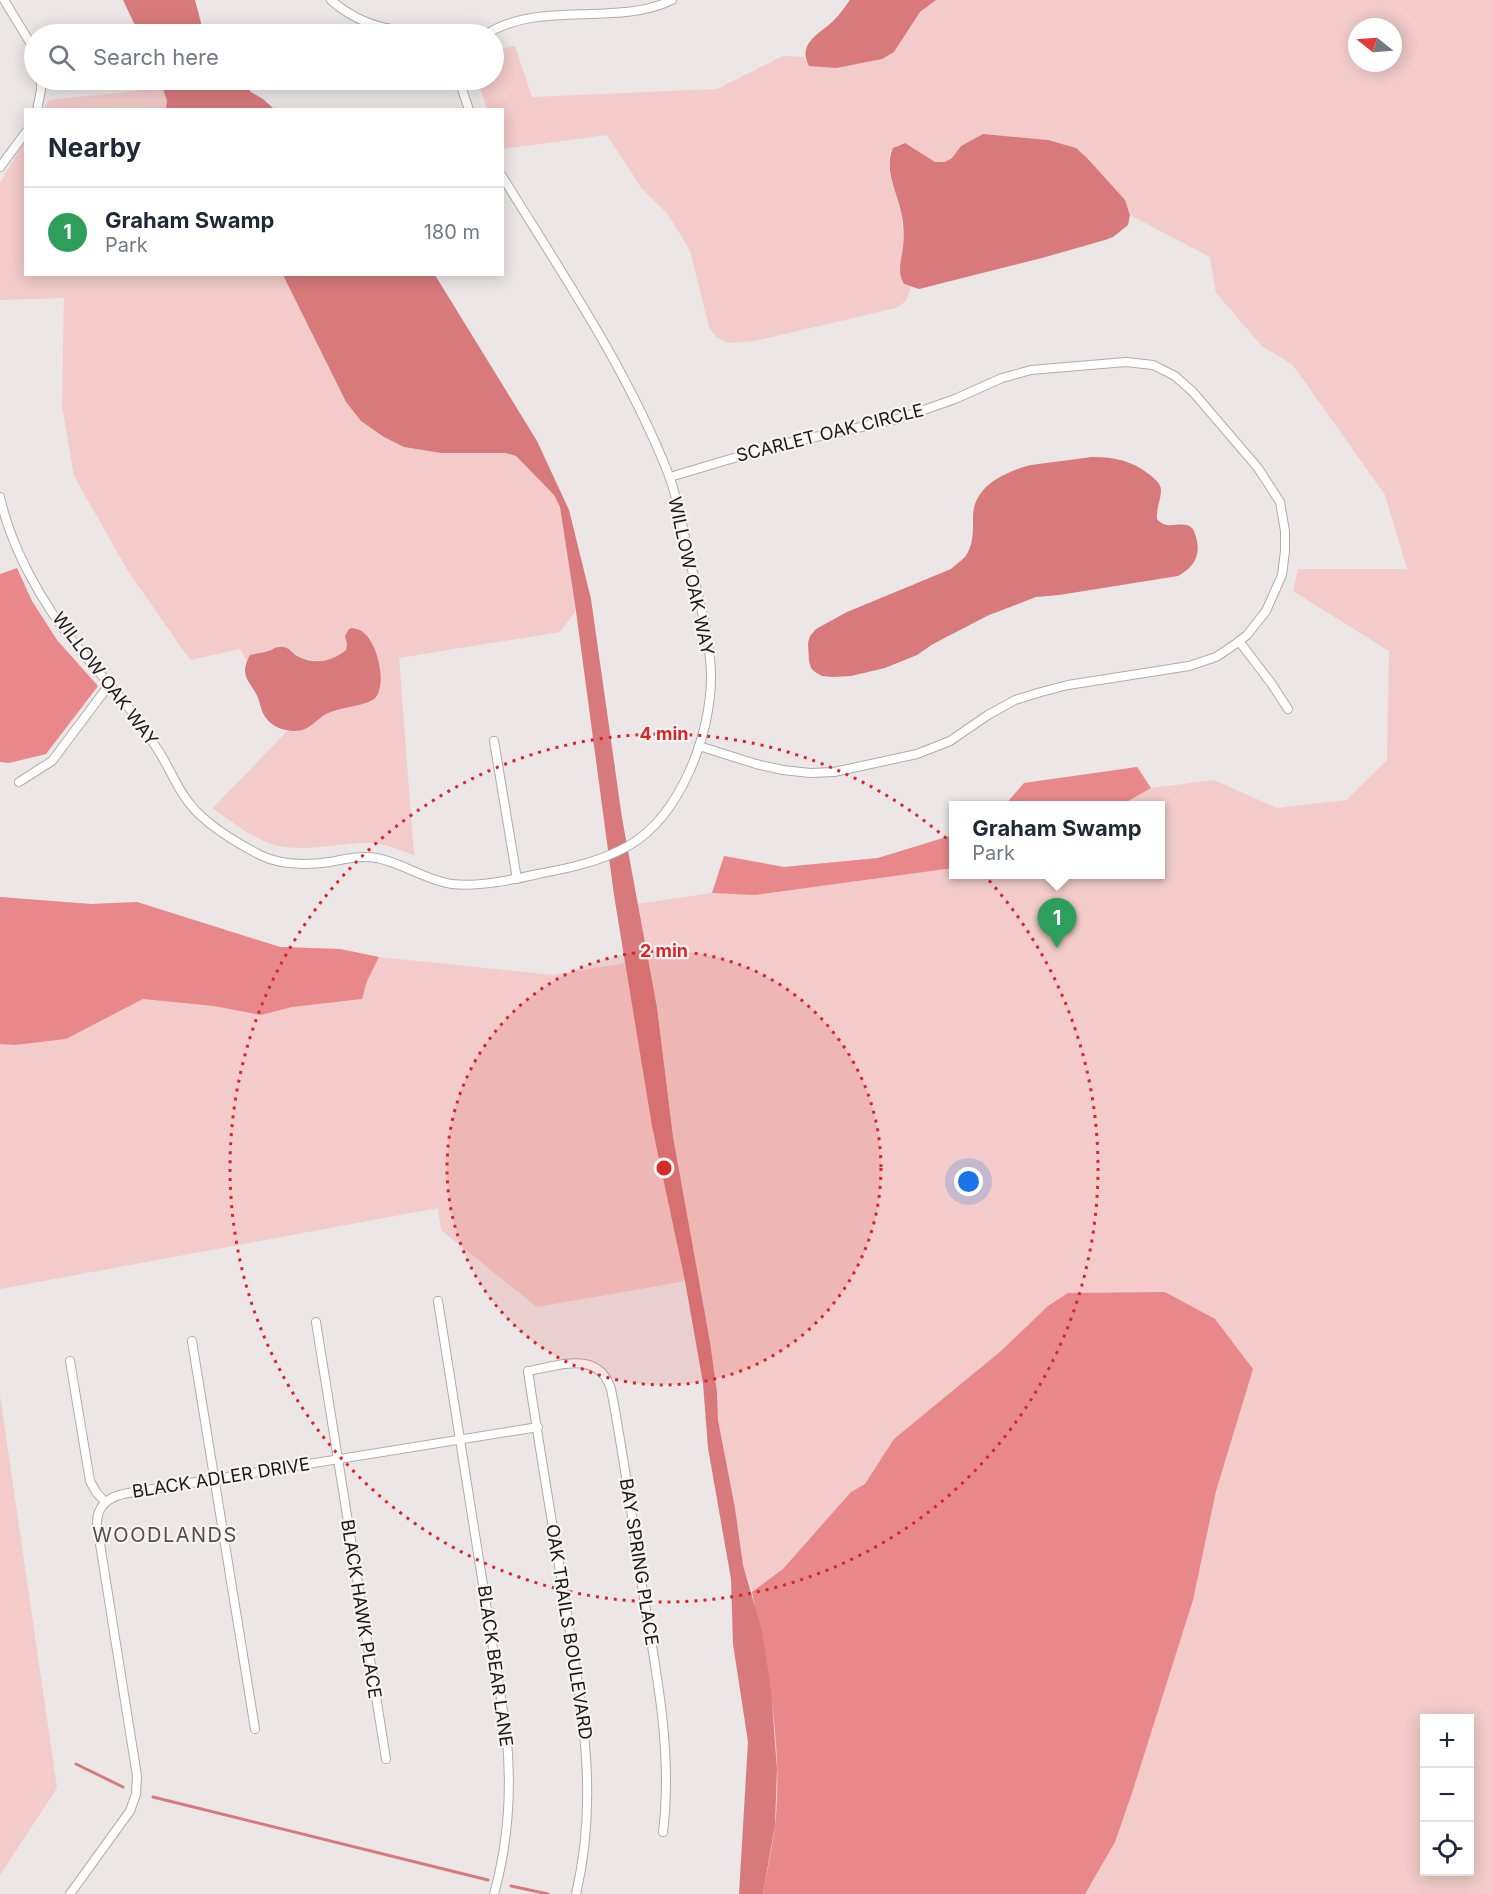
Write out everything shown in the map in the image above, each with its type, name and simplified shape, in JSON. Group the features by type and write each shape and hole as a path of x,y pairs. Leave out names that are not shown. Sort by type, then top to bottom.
{"street":[{"path":"4,0 24,33"},
{"path":"331,0 363,20 374,24"},
{"path":"504,27 538,17 642,11 672,0"},
{"path":"37,108 41,90"},
{"path":"462,90 468,108"},
{"path":"0,167 24,135"},
{"name":"WILLOW OAK WAY","path":"0,497 12,538 59,622 132,712 160,752 181,793 209,824 222,834 264,857 308,865 354,857 375,857 420,875 451,884 517,879 602,859 631,844 664,813 691,769 710,703 709,650 670,477 626,381 504,179"},
{"name":"SCARLET OAK CIRCLE","path":"670,477 774,446 898,419 956,399 1002,378 1031,370 1126,363 1153,365 1175,376 1193,392 1258,468 1280,502 1285,531 1282,574 1266,611 1239,641 1216,657 1189,666 1068,685 1015,700 950,741 917,754 834,772 792,771 756,764 699,746"},
{"path":"1239,641 1271,682 1288,709"},
{"path":"19,782 52,761 109,685"},
{"path":"494,741 517,879"},
{"name":"BLACK BEAR LANE","path":"438,1301 508,1747 510,1783 508,1817 501,1869 494,1894"},
{"name":"BLACK HAWK PLACE","path":"316,1322 386,1759"},
{"path":"192,1341 255,1729"},
{"path":"70,1360 89,1477 93,1488 105,1502 98,1513 97,1525 137,1776 135,1800 127,1816 70,1894"},
{"name":"BAY SPRING PLACE","path":"528,1371 587,1363 602,1371 611,1389 664,1726 666,1810 663,1832"},
{"name":"OAK TRAILS BOULEVARD","path":"528,1371 586,1741 587,1820 576,1894"},
{"name":"BLACK ADLER DRIVE","path":"105,1502 117,1495 128,1493 538,1427"}],"shaded area":[{"path":"123,0 195,0 201,24 134,24"},
{"path":"850,0 936,0 920,12 894,52 882,59 836,68 809,66 806,52 810,41 834,21"},
{"path":"936,0 1492,0 1492,1894 763,1894 775,1825 777,1769 771,1690 762,1631 743,1565 735,1508 718,1420 717,1392 710,1342 698,1279 537,1307 441,1230 438,1208 0,1289 0,897 91,904 137,902 280,947 340,949 379,957 553,975 625,963 616,907 712,893 724,856 784,867 878,858 949,836 949,879 1165,879 1165,801 1008,801 1024,783 1138,767 1151,788 1214,780 1277,808 1346,800 1387,760 1389,651 1293,591 1298,569 1407,569 1385,495 1293,365 1262,346 1216,293 1210,257 1130,215 1129,210 1048,140 983,134 961,146 952,158 945,162 935,162 905,143 897,146 891,152 889,166 902,218 904,284 911,287 906,301 896,308 754,341 729,343 716,337 709,327 690,251 668,214 642,189 607,135 504,149 504,108 487,108 480,90 504,90 504,48 515,46 532,97 717,89 783,56 804,57 809,66 894,52 920,12"},
{"path":"163,90 249,90 273,108 166,108 167,101"},
{"path":"164,90 167,101 166,108 44,108 49,100"},
{"path":"983,134 1048,140 1076,148 1125,200 1130,215 1128,225 1113,237 1042,258 919,289 904,284 900,271 903,224 890,174 890,157 893,148 905,143 935,162 945,162 952,158 961,146"},
{"path":"24,142 24,276 283,276 346,402 361,421 404,447 441,453 505,453 516,456 554,495 560,507 576,611 560,632 399,658 414,855 375,843 284,847 264,841 249,833 213,808 288,730 295,732 308,727 319,717 331,711 354,704 364,704 380,690 381,676 378,663 369,637 346,641 344,653 332,659 309,660 281,648 252,654 247,661 240,649 190,660 128,571 74,476 62,406 64,298 0,300 0,183"},
{"path":"283,276 436,276 537,441 569,510 591,599 622,818 657,1008 673,1137 710,1342 717,1392 718,1420 735,1508 743,1565 762,1631 771,1690 777,1769 775,1825 763,1894 739,1894 748,1742 733,1644 731,1579 708,1448 703,1383 685,1281 652,1126 614,895 560,507 554,495 516,456 505,453 441,453 404,447 361,421 346,402"},
{"path":"1092,457 1130,463 1144,470 1157,482 1161,490 1157,519 1165,525 1188,526 1195,533 1198,549 1195,560 1189,568 1178,576 1036,597 989,615 933,644 917,655 885,668 851,676 833,677 822,676 811,668 808,643 816,629 847,612 951,569 965,557 973,532 975,505 979,496 992,482 1001,476 1031,465"},
{"path":"17,568 32,601 57,640 98,686 46,754 9,763 0,762 0,574"},
{"path":"352,628 364,633 373,645 379,664 381,682 376,697 363,704 330,712 302,730 285,730 269,722 247,679 245,670 250,655 280,647 287,648 297,656 310,661 329,660 346,650 345,636"},
{"path":"1137,767 1151,788 1128,801 1008,801 1024,783"},
{"path":"949,836 949,869 755,895 712,893 724,856 784,867 878,858"},
{"path":"0,897 91,904 137,902 280,947 340,949 379,957 367,981 362,999 292,1007 261,1015 214,1006 143,999 66,1039 15,1045 0,1044"},
{"path":"1165,1292 1215,1319 1253,1369 1216,1491 1193,1600 1132,1793 1115,1842 1085,1894 763,1894 775,1826 776,1738 752,1592 783,1569 851,1492 865,1484 894,1439 1001,1351 1048,1306 1068,1293"},
{"path":"0,1395 57,1788 0,1875"}],"waterway":[{"path":"76,1764 123,1787"},
{"path":"153,1797 488,1880"},
{"path":"511,1886 548,1894"}],"place":[{"name":"Graham Swamp","path":"1057,948"}],"district":[{"name":"WOODLANDS","path":"165,1535"}]}
